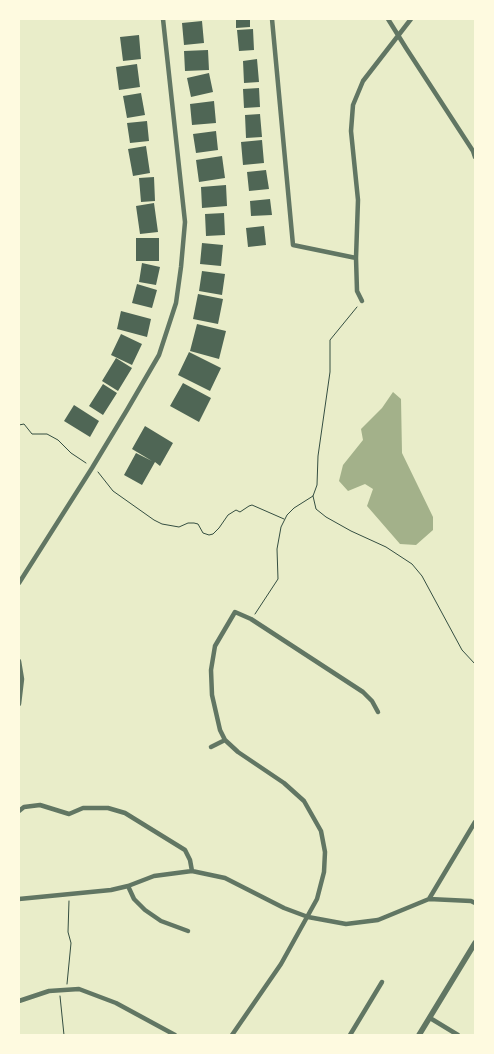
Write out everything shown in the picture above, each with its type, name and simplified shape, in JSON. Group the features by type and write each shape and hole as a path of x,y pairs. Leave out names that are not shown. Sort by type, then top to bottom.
{"street":[{"path":"19,583 92,468 159,355 176,303 185,222 163,19"},
{"path":"272,19 293,245 356,258"},
{"path":"388,19 473,151 475,157"},
{"path":"362,301 357,291 358,200 350,131 353,105 363,81 411,19"},
{"path":"232,1035 281,964 317,900 324,872 325,852 321,831 304,801 284,783 238,752 225,740 220,730 212,695 211,670 215,646 235,612 252,619 363,692 372,701 378,712"},
{"path":"19,661 22,679 19,704"},
{"path":"211,747 225,740"},
{"path":"19,811 24,807 40,805 69,814 83,808 108,808 124,813 185,850 190,860 192,871"},
{"path":"429,899 475,822"},
{"path":"19,899 111,890 154,876 192,871 225,878 284,908 308,917 346,924 378,920 429,899 471,901 475,903"},
{"path":"128,886 134,899 145,910 161,920 188,931"},
{"path":"419,1035 475,943"},
{"path":"350,1035 382,982"},
{"path":"19,1000 49,991 79,989 116,1003 175,1035"},
{"path":"430,1018 458,1035"}],"path":[{"path":"362,301 330,340 330,372 318,456 317,485 313,496 316,509 351,531 386,546 412,564 422,576 462,650 475,664"},
{"path":"19,425 24,424 32,434 47,434 58,440 71,453 89,465"},
{"path":"97,471 113,491 162,524 179,527 188,523 194,523 198,524 203,532 209,535 219,528 228,515 236,510 240,512 249,506 285,519"},
{"path":"252,619 278,579 277,549 281,527 287,515 294,508 313,496"},
{"path":"66,990 71,943 68,932 70,894"},
{"path":"59,991 64,1035"}],"shaded area":[{"path":"393,392 401,399 402,453 433,517 433,530 416,545 400,544 367,506 373,489 365,484 348,491 339,481 343,465 363,440 361,429 382,408"}],"building":[{"path":"236,19 250,19 250,27 236,28"},
{"path":"202,21 204,43 184,45 182,23"},
{"path":"253,29 254,50 239,51 237,30"},
{"path":"139,35 141,59 123,61 120,37"},
{"path":"208,50 209,70 185,71 184,51"},
{"path":"257,59 259,82 244,83 243,61"},
{"path":"137,64 140,87 119,90 116,67"},
{"path":"209,73 213,92 191,97 187,78"},
{"path":"259,88 260,107 244,108 243,89"},
{"path":"141,93 145,115 127,118 123,96"},
{"path":"214,101 216,123 192,125 190,104"},
{"path":"260,114 262,137 246,138 245,115"},
{"path":"147,121 149,141 130,143 127,123"},
{"path":"216,131 218,150 196,153 193,134"},
{"path":"262,140 264,163 243,165 241,142"},
{"path":"146,146 150,173 133,176 128,149"},
{"path":"222,156 225,178 199,182 196,160"},
{"path":"266,170 269,189 249,191 247,172"},
{"path":"154,177 155,201 141,202 139,178"},
{"path":"226,185 227,206 202,208 201,187"},
{"path":"270,199 272,215 251,216 250,201"},
{"path":"154,203 158,232 140,234 136,206"},
{"path":"224,213 225,235 206,236 205,214"},
{"path":"264,226 266,245 248,247 246,228"},
{"path":"136,238 159,238 159,261 136,261"},
{"path":"202,243 223,245 221,266 200,264"},
{"path":"142,263 160,267 156,285 139,282"},
{"path":"202,271 225,274 222,295 199,291"},
{"path":"137,284 157,290 152,308 132,303"},
{"path":"198,294 223,299 218,324 193,319"},
{"path":"121,311 151,319 147,337 117,329"},
{"path":"197,324 226,331 219,359 190,351"},
{"path":"121,334 142,344 132,365 111,355"},
{"path":"189,352 221,368 210,391 178,375"},
{"path":"116,358 132,368 118,391 102,381"},
{"path":"183,383 211,398 199,422 170,406"},
{"path":"103,384 117,393 103,415 89,406"},
{"path":"74,405 99,421 90,437 64,421"},
{"path":"145,426 173,443 160,466 155,462 142,485 124,475 136,453 152,461 132,449"}]}
